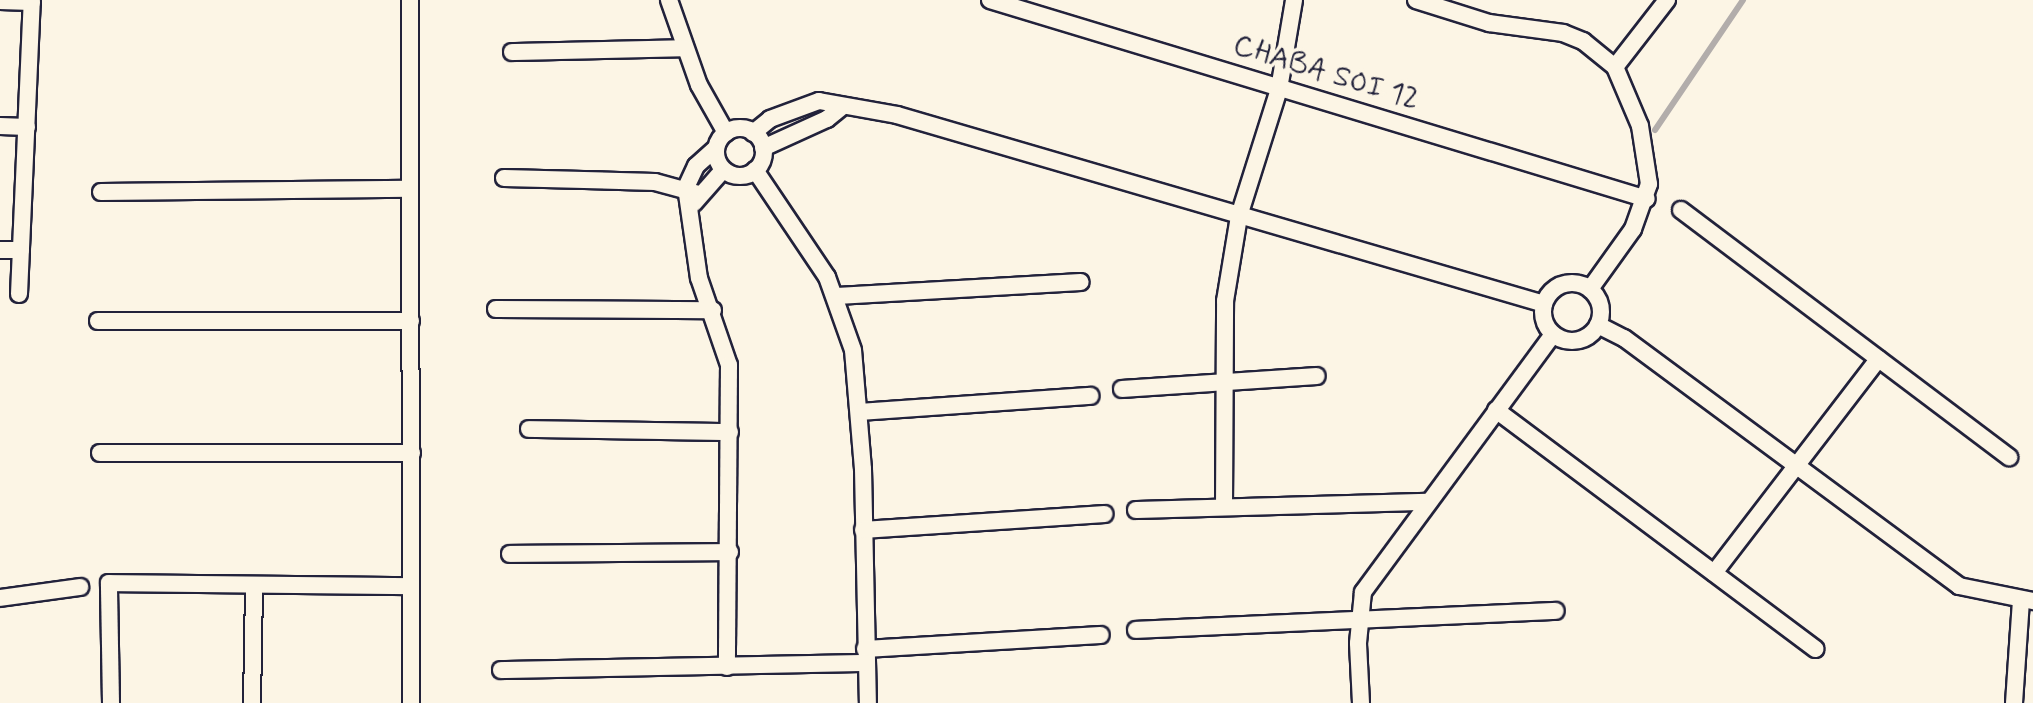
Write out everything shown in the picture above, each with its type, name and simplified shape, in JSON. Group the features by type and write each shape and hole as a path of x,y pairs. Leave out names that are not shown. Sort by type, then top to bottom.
{"street":[{"path":"410,0 411,703"},
{"path":"669,0 685,48 726,133"},
{"name":"CHABA SOI 12","path":"990,0 1647,199"},
{"path":"1224,507 1222,385 1225,301 1239,216 1279,89 1294,0"},
{"path":"1416,0 1489,23 1563,33 1583,41 1615,67 1648,158 1647,199 1617,256 1590,289"},
{"path":"1615,67 1667,0"},
{"path":"0,1 32,1 19,294"},
{"path":"512,52 685,48"},
{"path":"726,133 753,133 802,104 897,115 1544,304"},
{"path":"723,170 739,176 755,170 763,148 827,119 842,107"},
{"path":"0,126 27,127"},
{"path":"726,133 716,148 696,166 688,211 699,278 727,352 730,432 727,667"},
{"path":"753,133 763,148"},
{"path":"716,148 723,170"},
{"path":"504,178 693,190 723,170"},
{"path":"755,170 837,296 853,350 860,412 868,703"},
{"path":"101,192 410,189"},
{"path":"1681,210 2009,457"},
{"path":"0,250 21,250"},
{"path":"837,296 1081,282"},
{"path":"1544,304 1563,284 1590,289"},
{"path":"1553,334 1576,341 1598,325 1601,312 1590,289"},
{"path":"1544,304 1553,334"},
{"path":"496,309 713,310"},
{"path":"98,321 411,321"},
{"path":"1598,325 1624,338 1959,586 2027,601 2014,703"},
{"path":"1361,703 1358,617 1373,576 1553,334"},
{"path":"1714,573 1878,359"},
{"path":"1122,389 1222,385 1317,376"},
{"path":"860,412 1090,396"},
{"path":"1496,410 1816,649"},
{"path":"529,429 730,432"},
{"path":"100,453 412,453"},
{"path":"1136,510 1429,502"},
{"path":"863,530 1104,514"},
{"path":"510,554 730,552"},
{"path":"111,703 109,583 409,586"},
{"path":"252,703 254,585"},
{"path":"0,598 80,587"},
{"path":"1136,630 1358,617 1556,611"},
{"path":"501,670 727,667 1101,635"}],"waterway":[{"path":"1655,130 1743,0"}]}
